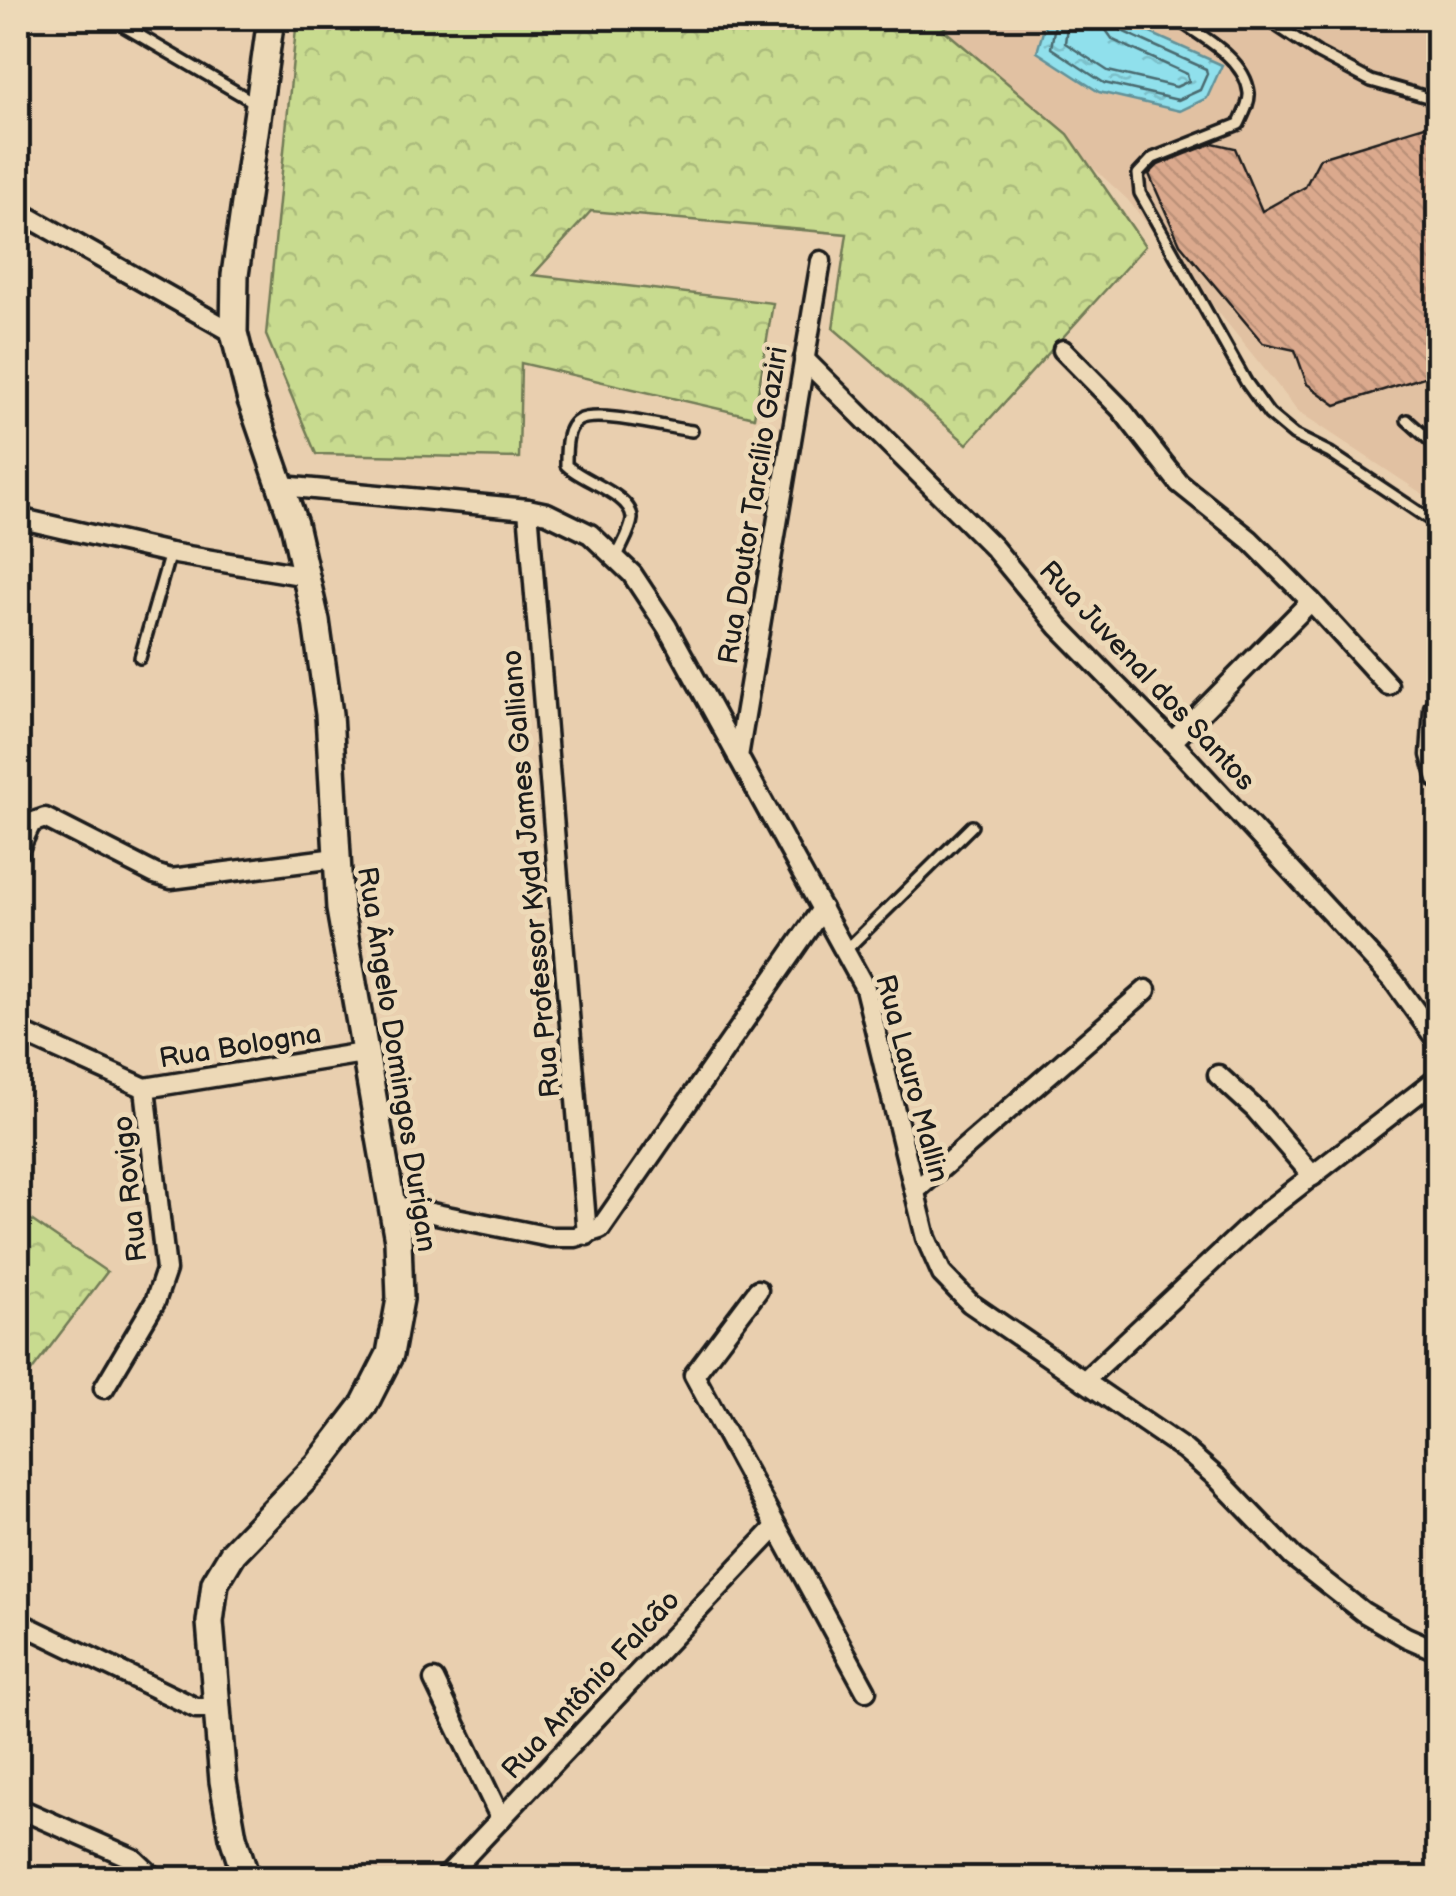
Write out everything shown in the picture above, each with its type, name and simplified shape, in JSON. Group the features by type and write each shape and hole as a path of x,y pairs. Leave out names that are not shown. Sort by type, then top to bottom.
{"street":[{"name":"Rua Ângelo Domingos Durigan","path":"246,1878 228,1810 216,1708 211,1600 222,1569 233,1553 344,1434 372,1391 390,1354 400,1299 392,1206 344,940 328,714 307,576 234,333 235,275 272,18"},
{"path":"18,211 234,333"},
{"name":"Rua Doutor Tarcílio Gaziri","path":"738,757 820,262"},
{"path":"1063,350 1121,410 1179,483 1238,528 1311,600 1388,685"},
{"name":"Rua Juvenal dos Santos","path":"804,359 976,529 1059,628 1172,742 1393,980 1438,1042"},
{"name":"Rua Lauro Mallin","path":"282,486 528,509 569,522 617,557 667,627 846,951 870,1002 932,1257 954,1289 987,1316 1023,1337 1200,1462 1294,1558 1324,1583 1384,1626 1438,1650"},
{"name":"Rua Professor Kydd James Galliano","path":"528,509 587,1235"},
{"path":"18,518 170,554 307,576"},
{"path":"1172,742 1311,600"},
{"path":"1434,708 1431,754 1438,779"},
{"path":"18,851 31,823 38,818 52,820 171,879 336,858"},
{"path":"392,1206 550,1237 587,1235 600,1230 822,908"},
{"path":"914,1191 1146,990"},
{"name":"Rua Bologna","path":"18,1031 145,1088 364,1053"},
{"path":"1218,1075 1256,1110 1313,1176"},
{"path":"1084,1382 1258,1218 1438,1078"},
{"name":"Rua Rovigo","path":"104,1388 156,1302 166,1270 145,1088"},
{"path":"758,1290 694,1376 866,1691"},
{"name":"Rua Antônio Falcão","path":"444,1878 776,1527"},
{"path":"18,1622 196,1708 216,1708"},
{"path":"434,1680 501,1818"},
{"path":"18,1808 134,1859 154,1878"}],"lane":[{"path":"127,18 125,27 259,105"},
{"path":"1175,18 1218,48 1242,71 1250,96 1239,124 1153,158 1138,174 1140,193 1246,382 1269,414 1438,525"},
{"path":"1265,18 1318,53 1371,81 1438,100"},
{"path":"617,557 632,521 630,507 621,498 576,475 566,464 570,430 580,420 600,418 692,431"},
{"path":"1407,420 1438,448"},
{"path":"140,658 170,554"},
{"path":"846,951 972,826"}],"shaded area":[{"path":"961,18 1438,18 1438,504 1299,412 1127,199 942,28"}],"green space":[{"path":"297,18 958,18 943,29 1068,134 1145,246 967,444 833,328 847,234 591,211 533,275 773,303 754,417 521,363 519,458 316,454 266,335"},
{"path":"18,1211 107,1272 18,1389"}],"water":[{"path":"1047,18 1117,18 1222,65 1207,98 1180,111 1099,92 1037,52"}],"building":[{"path":"1438,122 1438,396 1427,376 1336,405 1307,384 1295,350 1263,343 1180,244 1149,174 1158,165 1213,143 1235,148 1262,211 1305,187 1320,158"}]}
